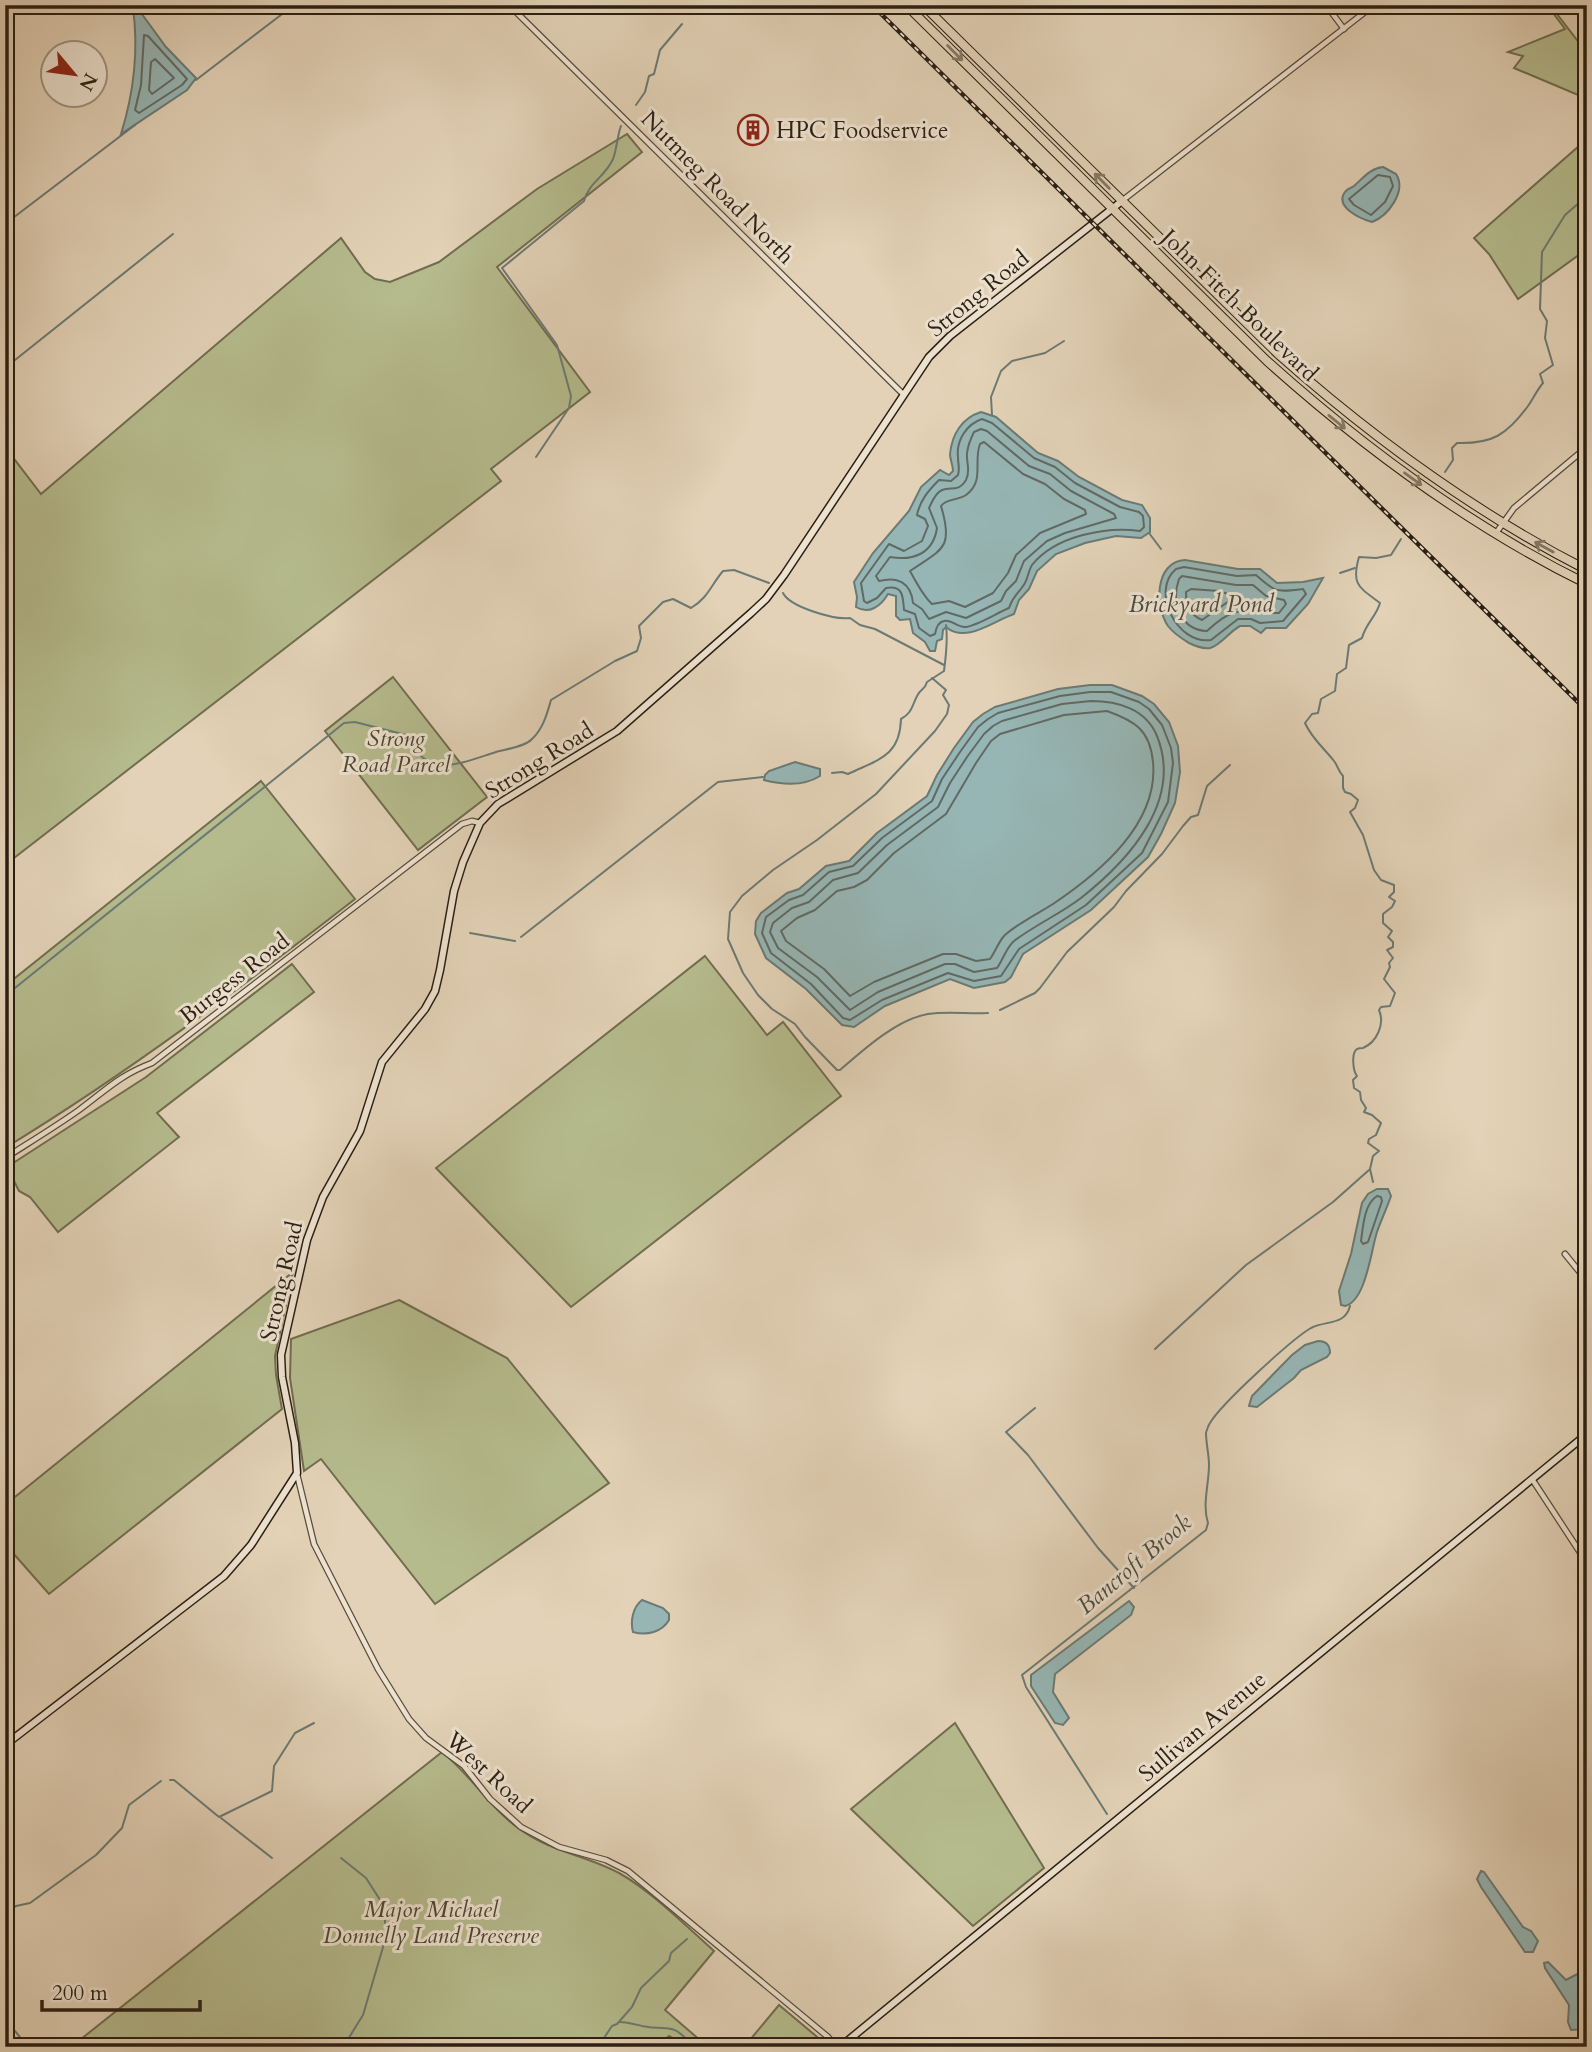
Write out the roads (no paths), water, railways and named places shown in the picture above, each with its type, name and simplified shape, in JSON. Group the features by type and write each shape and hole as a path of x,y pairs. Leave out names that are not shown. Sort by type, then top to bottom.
{"highway":[{"name":"John Fitch Boulevard","path":"906,5 1267,360 1358,438 1436,496 1496,534 1587,583"},
{"name":"John Fitch Boulevard","path":"923,5 1278,354 1366,429 1449,490 1587,570"},
{"path":"1358,438 1366,429"},
{"path":"1558,569 1564,559"}],"street":[{"name":"Nutmeg Road North","path":"509,5 903,394"},
{"path":"1326,5 1343,29"},
{"name":"Strong Road","path":"297,1473 281,1355 307,1240 319,1206 360,1130 382,1062 425,1009 435,990 454,891 480,823 498,804 617,731 766,599 799,554 903,394 929,357 950,336 1374,5"},
{"path":"1496,534 1514,508 1587,447"},
{"name":"Burgess Road","path":"5,1158 76,1111 105,1087 152,1063 462,824 472,821 480,823"},
{"path":"1565,1254 1587,1281"},
{"name":"Sullivan Avenue","path":"839,2047 1587,1434"},
{"path":"5,1745 224,1576 251,1545 297,1473"},
{"name":"West Road","path":"297,1473 314,1544 378,1669 400,1707 417,1729 464,1766 490,1799 521,1827 559,1847 606,1860 628,1871 839,2047"},
{"path":"1532,1479 1587,1563"}],"water":[{"path":"136,6 166,47 196,78 187,90 121,134 134,72 133,8"},
{"path":"1383,167 1396,174 1399,188 1390,209 1372,222 1350,212 1343,203 1343,197 1346,191 1367,174"},
{"path":"981,412 996,417 1038,453 1058,461 1079,477 1122,500 1142,505 1150,518 1150,532 1141,538 1116,536 1085,543 1056,554 1037,571 1029,589 1019,600 1014,614 971,632 954,632 946,627 942,639 937,641 935,651 930,651 925,642 913,633 910,619 900,620 896,616 896,596 888,594 874,608 861,609 856,607 854,582 873,553 909,511 921,487 940,470 949,475 953,471 950,454 953,440 968,418"},
{"name":"Brickyard Pond","path":"1185,560 1238,569 1260,569 1277,583 1323,578 1308,604 1286,628 1266,628 1261,633 1250,626 1240,626 1218,644 1205,648 1178,636 1168,626 1161,608 1160,587 1167,568"},
{"path":"1112,685 1142,696 1154,704 1169,722 1178,746 1180,772 1175,803 1148,857 1091,910 1023,954 1011,977 1005,982 974,988 950,979 885,1006 854,1027 842,1025 806,989 766,958 755,934 756,921 761,913 787,893 799,889 826,866 849,861 877,833 927,796 937,775 973,722 995,707 1058,689"},
{"path":"795,762 820,769 820,776 793,784 764,780 769,771"},
{"path":"1377,1189 1388,1189 1391,1196 1377,1232 1367,1274 1358,1295 1352,1302 1341,1305 1339,1291 1351,1254 1362,1203 1368,1194"},
{"path":"1318,1341 1328,1345 1330,1353 1327,1357 1301,1370 1257,1407 1249,1406 1252,1396 1292,1355 1305,1345"},
{"path":"642,1600 663,1608 669,1614 669,1620 662,1628 649,1633 633,1632 633,1615"},
{"path":"1129,1601 1134,1607 1131,1615 1055,1674 1053,1692 1069,1718 1063,1725 1055,1723 1031,1686 1031,1675"},
{"path":"1481,1871 1523,1927 1531,1931 1538,1941 1533,1952 1525,1952 1481,1887 1477,1879"},
{"path":"1548,1962 1566,1980 1587,1969 1587,2029 1571,2030 1568,2022 1569,2005 1545,1968 1544,1963"}],"waterway":[{"path":"196,80 294,5"},
{"path":"686,10 687,5"},
{"path":"636,105 645,92 649,76 654,74 660,50 682,24"},
{"path":"5,224 135,125"},
{"path":"536,457 569,408 571,396 557,345 502,268 584,201 586,194 613,159 621,126"},
{"name":"Bancroft Brook","path":"1445,472 1453,460 1452,448 1457,443 1480,442 1506,431 1528,406 1543,383 1540,374 1553,365 1545,338 1547,321 1540,309 1542,252 1565,215 1587,196"},
{"path":"5,368 173,234"},
{"path":"992,415 991,397 1001,371 1012,361 1045,353 1064,341"},
{"path":"1149,533 1161,549"},
{"name":"Bancroft Brook","path":"1373,1182 1370,1169 1373,1156 1379,1151 1368,1143 1369,1139 1376,1135 1381,1123 1364,1112 1366,1108 1360,1092 1354,1088 1353,1080 1357,1076 1353,1058 1357,1049 1368,1045 1376,1037 1381,1021 1379,1010 1381,1007 1390,1006 1395,993 1384,979 1393,958 1387,950 1393,947 1393,942 1388,937 1392,931 1383,923 1383,914 1395,901 1389,897 1394,892 1394,885 1381,880 1374,870 1363,835 1350,812 1358,800 1345,792 1343,776 1305,723 1312,714 1318,713 1321,699 1335,691 1337,674 1346,668 1349,645 1362,638 1380,603 1367,593 1357,580 1359,557 1391,555 1401,539"},
{"path":"1340,573 1355,568"},
{"path":"5,996 344,723 355,722 410,736 416,750 435,764 458,763 520,746 529,742 539,731 551,700 615,661 637,651 641,638 639,626 663,602 673,599 691,608 705,596 723,571 734,570 769,583"},
{"path":"783,593 803,608 824,615 850,618 944,665"},
{"path":"832,773 848,774 885,756 891,749 900,732 901,719 910,712 927,682 944,671 946,625"},
{"path":"932,678 946,690 943,695 949,705 947,714 935,731 876,794 742,896 730,912 728,939 743,973 758,995 772,1009 795,1024 837,1070 881,1036 916,1017 943,1013 988,1013"},
{"path":"1000,1010 1040,988 1067,952 1114,907 1191,817 1198,815 1207,786 1230,765"},
{"path":"521,937 718,782 763,777"},
{"path":"470,933 515,941"},
{"path":"1155,1349 1246,1265 1333,1202 1369,1170"},
{"name":"Bancroft Brook","path":"1107,1814 1026,1687 1022,1675 1206,1530 1209,1465 1206,1433 1210,1424 1242,1387 1289,1345 1311,1328 1344,1317 1350,1306"},
{"path":"1035,1408 1006,1432 1028,1455 1098,1548 1134,1588"},
{"path":"170,1780 174,1780 219,1817 272,1791 274,1766 295,1733 314,1723"},
{"path":"5,1912 30,1903 96,1855 122,1828 129,1805 161,1781"},
{"path":"221,1818 272,1858"},
{"path":"341,1858 366,1878 384,1906 386,1937 363,2015 345,2044"},
{"path":"598,2047 612,2026 632,2007 641,1988 687,1939"},
{"path":"619,2022 675,2030 694,2047"},
{"path":"6,2047 10,2042 11,2032 15,2031 28,2047"},
{"path":"153,2047 165,2042 173,2047"}],"railway":[{"path":"872,5 1587,711"}],"place":[{"name":"HPC Foodservice","path":"753,130"}],"park label":[{"name":"Strong Road Parcel","path":"396,751"},
{"name":"Major Michael Donnelly Land Preserve","path":"431,1922"}]}
